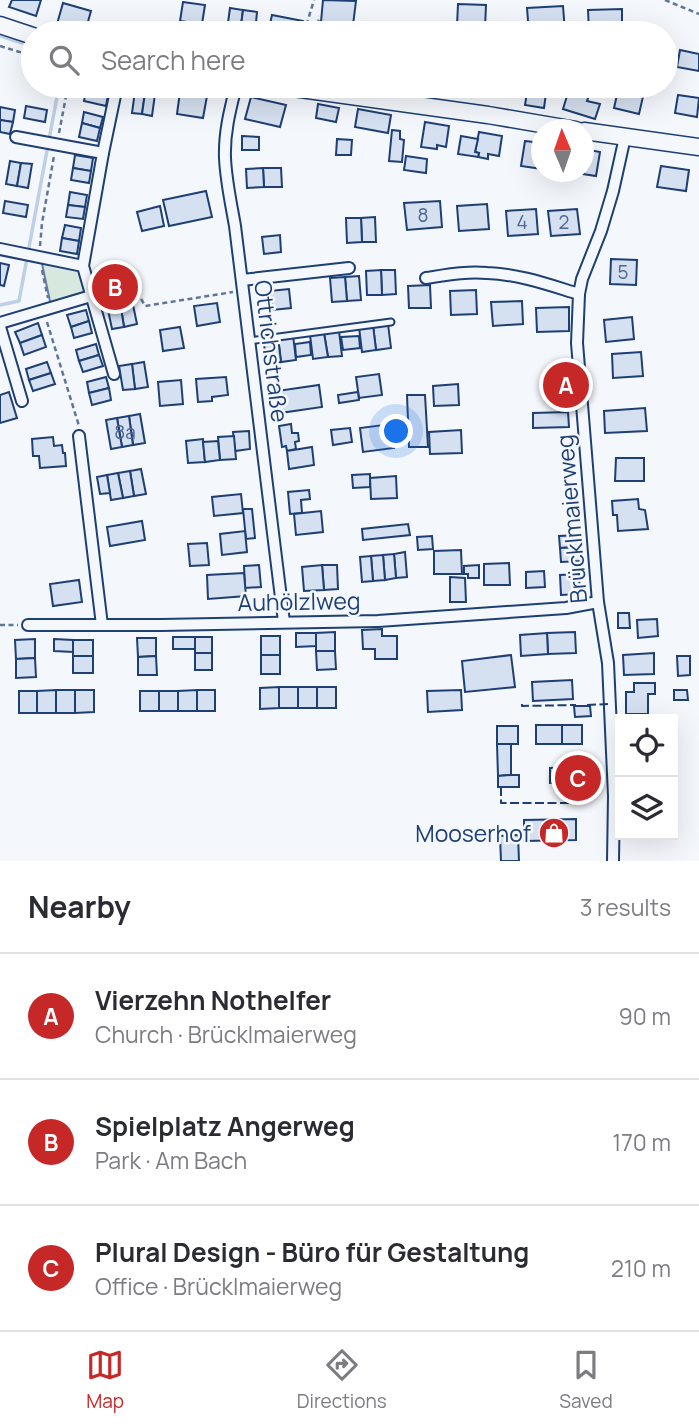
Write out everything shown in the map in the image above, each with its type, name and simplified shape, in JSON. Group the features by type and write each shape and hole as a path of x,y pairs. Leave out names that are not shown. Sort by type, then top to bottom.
{"street":[{"path":"0,25 21,32"},
{"path":"114,98 83,266 114,374"},
{"name":"Ottrichstraße","path":"233,98 227,124 225,158 285,622"},
{"path":"365,98 531,122"},
{"path":"594,133 699,147"},
{"path":"16,137 103,153"},
{"name":"Brücklmaierweg","path":"613,861 614,796 608,663 598,602 577,343 582,279 605,218 625,137"},
{"path":"0,248 83,266"},
{"path":"242,286 349,268"},
{"path":"426,278 486,272 530,279 579,294"},
{"path":"22,401 0,325 47,310 92,301"},
{"path":"79,436 102,625"},
{"name":"Auhölzlweg","path":"28,625 400,619 565,608 598,602"}],"lane":[{"path":"249,341 391,322"}],"path":[{"path":"308,21 314,0"},
{"path":"665,0 699,14"},
{"path":"318,16 318,21"},
{"path":"0,46 21,52"},
{"path":"64,98 50,143 42,223 32,255 80,430 79,436"},
{"path":"92,301 98,306 138,293 145,306 242,286"},
{"path":"0,625 28,625"}],"shaded area":[{"path":"41,259 81,268 89,295 51,306"},
{"path":"130,271 138,293 98,306 92,282"}],"building":[{"path":"12,0 41,0 36,16 9,7"},
{"path":"323,0 356,1 354,21 321,21"},
{"path":"183,2 205,5 202,21 180,21"},
{"path":"63,3 91,11 88,21 58,21"},
{"path":"458,4 486,5 485,21 457,21"},
{"path":"563,6 564,21 528,21 527,8"},
{"path":"230,8 243,10 242,21 228,21"},
{"path":"622,9 622,21 588,21 588,10"},
{"path":"243,10 257,12 256,21 242,21"},
{"path":"272,15 303,21 271,21"},
{"path":"680,50 699,54 699,71 678,67"},
{"path":"678,95 699,98 697,117 675,113"},
{"path":"85,98 107,98 106,106 84,101"},
{"path":"134,98 144,98 142,114 132,113"},
{"path":"144,98 154,98 152,116 142,114"},
{"path":"179,98 207,98 203,118 177,114"},
{"path":"251,98 286,105 280,127 245,119"},
{"path":"526,98 545,98 544,108 525,105"},
{"path":"566,98 588,98 587,101 600,104 595,119 563,109"},
{"path":"616,98 643,98 639,114 614,108"},
{"path":"318,104 339,108 336,122 316,118"},
{"path":"26,106 47,110 45,122 24,118"},
{"path":"0,107 15,110 13,122 0,120"},
{"path":"358,109 391,115 388,133 355,127"},
{"path":"84,112 103,117 100,128 82,123"},
{"path":"0,120 13,122 10,134 0,132"},
{"path":"425,122 449,126 446,147 421,147"},
{"path":"82,123 100,128 97,141 79,137"},
{"path":"392,130 400,131 400,139 404,140 402,162 389,161"},
{"path":"479,132 502,136 499,156 488,154 488,159 478,157 479,153 475,152"},
{"path":"242,136 259,137 259,150 242,150"},
{"path":"461,136 478,139 475,152 479,153 478,157 458,154"},
{"path":"337,139 352,140 351,155 336,155"},
{"path":"525,141 531,142 531,167 521,166"},
{"path":"594,151 600,152 594,176"},
{"path":"75,155 93,158 91,171 73,168"},
{"path":"406,156 427,159 426,173 404,170"},
{"path":"10,161 21,163 17,186 6,184"},
{"path":"21,163 32,164 28,188 17,186"},
{"path":"661,166 689,170 686,191 657,187"},
{"path":"73,168 91,171 89,183 71,180"},
{"path":"263,168 281,168 282,187 264,187"},
{"path":"263,168 264,187 247,188 246,169"},
{"path":"206,191 212,217 169,226 163,200"},
{"path":"70,192 87,195 85,207 68,205"},
{"path":"5,201 28,205 26,217 3,213"},
{"path":"440,201 442,227 407,230 404,203"},
{"path":"487,204 489,229 459,231 457,206"},
{"path":"68,205 85,207 83,219 66,217"},
{"path":"160,206 164,226 142,231 137,212"},
{"path":"536,209 538,234 508,236 506,211"},
{"path":"577,209 580,234 551,236 548,211"},
{"path":"375,217 376,242 362,242 361,218"},
{"path":"346,218 361,218 362,242 347,243"},
{"path":"65,225 81,228 79,241 62,238"},
{"path":"280,235 281,252 264,254 262,237"},
{"path":"62,238 79,241 77,254 60,251"},
{"path":"611,259 637,260 636,285 610,284"},
{"path":"0,263 9,265 4,286 0,285"},
{"path":"381,270 395,270 396,294 382,295"},
{"path":"381,270 382,295 367,295 366,271"},
{"path":"359,276 361,300 347,301 345,277"},
{"path":"345,277 347,301 332,302 330,278"},
{"path":"430,285 431,308 409,308 408,286"},
{"path":"289,289 291,308 272,310 270,291"},
{"path":"476,290 477,314 451,315 450,291"},
{"path":"132,300 137,324 124,327 120,302"},
{"path":"522,301 523,324 493,326 491,302"},
{"path":"120,302 124,327 112,329 107,305"},
{"path":"217,303 220,322 197,326 194,306"},
{"path":"569,307 569,331 537,332 536,308"},
{"path":"86,310 89,321 71,327 67,315"},
{"path":"632,317 634,339 606,342 604,320"},
{"path":"89,321 92,333 74,338 71,327"},
{"path":"38,323 42,335 20,343 15,332"},
{"path":"388,324 391,348 376,350 373,325"},
{"path":"373,325 376,350 362,352 359,327"},
{"path":"180,327 184,348 163,351 160,330"},
{"path":"339,331 342,356 328,357 324,333"},
{"path":"324,333 328,357 313,359 310,335"},
{"path":"42,335 46,347 24,355 20,343"},
{"path":"293,335 296,360 281,362 278,337"},
{"path":"359,336 360,348 343,350 341,337"},
{"path":"278,337 281,362 267,363 263,339"},
{"path":"310,342 311,355 296,357 295,344"},
{"path":"96,344 99,355 79,361 76,350"},
{"path":"641,352 643,376 613,378 612,354"},
{"path":"99,355 103,366 83,372 79,361"},
{"path":"47,362 51,373 29,380 26,369"},
{"path":"144,362 148,387 135,389 132,364"},
{"path":"132,364 135,389 123,390 119,366"},
{"path":"51,373 55,384 33,391 29,380"},
{"path":"379,374 382,395 359,398 356,377"},
{"path":"106,377 109,388 89,393 87,382"},
{"path":"226,377 228,395 212,397 212,401 198,402 196,379"},
{"path":"181,380 183,404 160,406 158,382"},
{"path":"458,384 459,405 434,406 433,386"},
{"path":"319,385 322,407 280,413 277,391"},
{"path":"109,388 111,400 92,405 89,393"},
{"path":"9,392 17,418 0,423 0,395"},
{"path":"358,392 359,400 339,403 338,395"},
{"path":"407,395 425,395 428,447 409,447"},
{"path":"645,408 647,431 605,433 604,411"},
{"path":"568,412 569,427 533,428 533,413"},
{"path":"140,414 145,443 133,445 129,416"},
{"path":"129,416 133,445 122,447 117,418"},
{"path":"117,418 122,447 111,449 106,420"},
{"path":"291,424 292,433 298,433 299,441 295,442 296,449 287,451 286,446 282,447 279,426"},
{"path":"391,424 394,448 363,452 360,428"},
{"path":"350,428 352,442 333,445 331,430"},
{"path":"461,430 462,453 430,454 429,432"},
{"path":"249,431 250,449 235,451 233,432"},
{"path":"234,436 236,459 220,460 218,437"},
{"path":"53,437 54,446 62,445 66,466 40,468 39,456 33,456 32,439"},
{"path":"203,439 205,462 188,463 186,441"},
{"path":"218,441 220,460 205,462 203,442"},
{"path":"312,447 314,465 289,469 287,451"},
{"path":"616,458 644,458 644,481 615,481"},
{"path":"141,469 146,494 134,496 130,471"},
{"path":"130,471 134,496 123,498 118,473"},
{"path":"118,473 123,498 111,500 107,475"},
{"path":"370,474 370,487 353,488 352,475"},
{"path":"107,475 110,493 100,494 97,477"},
{"path":"396,476 397,498 371,499 370,478"},
{"path":"309,490 310,499 301,500 302,513 290,514 288,492"},
{"path":"241,494 243,513 214,516 212,497"},
{"path":"638,499 639,509 645,510 648,529 618,531 617,515 613,515 612,501"},
{"path":"243,509 252,509 255,538 246,539"},
{"path":"321,511 323,532 296,535 294,514"},
{"path":"142,521 145,540 110,546 107,527"},
{"path":"408,524 410,535 363,540 362,529"},
{"path":"245,531 247,552 222,555 220,534"},
{"path":"580,535 581,547 560,548 559,536"},
{"path":"432,536 433,549 418,550 417,537"},
{"path":"207,543 209,565 190,566 188,544"},
{"path":"581,547 582,561 561,562 560,548"},
{"path":"461,550 462,574 434,574 434,551"},
{"path":"405,552 407,577 396,578 394,554"},
{"path":"394,554 396,578 385,580 383,555"},
{"path":"383,555 385,580 373,581 371,556"},
{"path":"371,556 373,581 362,582 360,557"},
{"path":"509,563 510,585 484,585 484,564"},
{"path":"259,565 261,587 245,588 244,566"},
{"path":"322,565 337,565 338,589 324,590"},
{"path":"322,565 324,590 304,591 302,567"},
{"path":"479,565 479,578 468,578 468,574 464,574 464,566"},
{"path":"544,571 545,587 526,588 526,572"},
{"path":"244,573 246,596 208,599 207,575"},
{"path":"579,574 580,594 561,595 560,575"},
{"path":"450,577 465,578 466,602 450,602"},
{"path":"79,580 82,602 53,606 50,584"},
{"path":"618,613 629,613 630,628 618,628"},
{"path":"657,619 658,636 638,638 637,620"},
{"path":"382,629 382,636 397,636 397,659 375,659 375,649 363,649 362,630"},
{"path":"335,632 335,651 316,651 316,633"},
{"path":"575,632 576,653 548,654 547,633"},
{"path":"296,633 316,633 316,646 296,647"},
{"path":"547,633 548,654 521,656 520,635"},
{"path":"261,636 280,636 280,655 261,655"},
{"path":"173,637 195,637 195,649 173,649"},
{"path":"195,637 212,637 212,653 195,653"},
{"path":"137,638 156,638 156,656 138,657"},
{"path":"35,639 35,658 16,659 15,640"},
{"path":"54,639 73,640 73,652 54,651"},
{"path":"73,640 93,640 93,656 73,656"},
{"path":"316,651 335,651 336,669 317,670"},
{"path":"195,653 212,653 212,670 195,670"},
{"path":"654,653 654,674 624,675 623,655"},
{"path":"261,655 280,655 280,674 261,674"},
{"path":"511,655 515,687 465,692 462,661"},
{"path":"73,656 93,656 93,673 73,673"},
{"path":"156,656 157,675 138,675 138,657"},
{"path":"677,656 690,656 690,675 678,676"},
{"path":"35,658 36,677 16,678 16,659"},
{"path":"572,680 573,699 533,701 532,682"},
{"path":"634,683 655,683 655,694 648,694 648,714 626,714 626,692 634,692"},
{"path":"279,687 279,708 260,709 260,688"},
{"path":"279,687 298,687 298,708 279,708"},
{"path":"298,687 317,687 317,708 298,708"},
{"path":"317,687 336,687 336,708 317,708"},
{"path":"56,690 75,690 75,713 56,713"},
{"path":"56,690 56,713 37,713 37,691"},
{"path":"75,690 94,690 94,712 75,713"},
{"path":"197,690 197,711 178,711 178,691"},
{"path":"197,690 215,690 215,711 197,711"},
{"path":"461,690 462,710 428,712 427,691"},
{"path":"674,690 687,690 688,700 674,700"},
{"path":"19,691 37,691 37,713 19,713"},
{"path":"140,691 159,691 159,711 140,711"},
{"path":"159,691 178,691 178,711 159,711"},
{"path":"574,706 590,706 591,716 575,717"},
{"path":"536,725 562,725 562,744 536,744"},
{"path":"562,725 582,725 582,744 562,744"},
{"path":"497,726 518,726 518,744 497,744"},
{"path":"497,744 511,744 511,775 498,776"},
{"path":"583,767 583,782 550,783 550,768"},
{"path":"519,775 519,787 498,787 498,776"},
{"path":"576,819 576,840 524,841 524,820"},
{"path":"518,835 519,861 501,861 500,836"}],"waterway":[{"path":"1,36 21,43"},
{"path":"0,305 19,301 57,98"}],"fence":[{"path":"522,704 576,705"},
{"path":"587,705 608,704"},
{"path":"575,782 575,794"},
{"path":"501,787 501,803 576,803"}],"place":[{"name":"Spielplatz Angerweg","path":"115,287"},
{"name":"Vierzehn Nothelfer","path":"566,385"},
{"name":"Plural Design - Büro für Gestaltung","path":"578,778"},
{"name":"Mooserhof","path":"554,833"}]}
